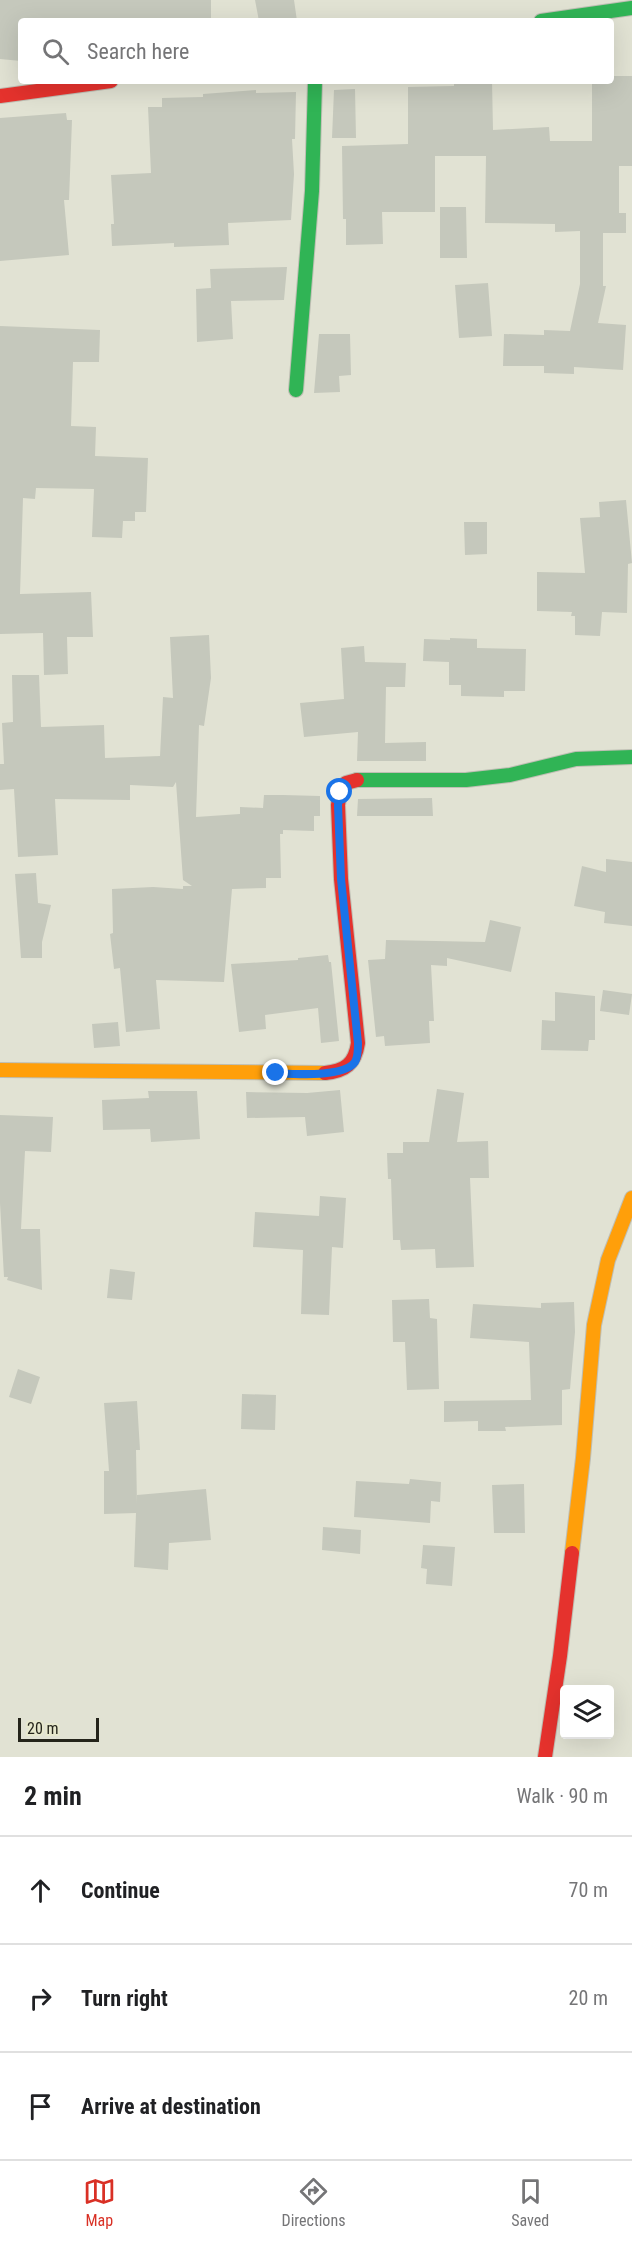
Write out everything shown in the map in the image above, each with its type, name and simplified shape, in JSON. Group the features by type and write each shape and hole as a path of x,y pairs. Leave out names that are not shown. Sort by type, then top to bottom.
{"street":[{"path":"562,18 632,8"},
{"path":"0,96 89,84"},
{"path":"296,390 312,190 315,84"},
{"path":"0,1070 307,1074 347,1068 355,1062 358,1043 341,879 338,805 340,792 346,783 373,779 466,780 510,775 576,759 632,758"},
{"path":"545,1757 560,1656 583,1458 594,1325 608,1260 632,1198"}],"building":[{"path":"0,0 211,0 211,18 18,18 18,61 0,59"},
{"path":"255,0 294,0 297,18 258,18"},
{"path":"614,76 632,76 632,166 619,166 619,213 626,213 626,233 603,233 603,286 606,286 598,323 626,325 623,370 574,367 574,374 544,373 544,366 503,366 504,334 544,335 544,330 570,331 580,284 580,231 555,232 555,224 485,223 486,156 435,156 435,212 382,212 383,244 346,245 346,219 343,219 342,146 408,144 408,87 492,84 493,130 549,127 550,141 592,141 592,84 614,84"},
{"path":"355,89 356,138 332,138 334,90"},
{"path":"256,90 256,93 296,92 295,139 292,139 294,174 291,220 228,223 229,245 174,247 174,243 112,246 111,224 114,224 111,175 151,173 148,107 162,107 162,98 203,97 203,94"},
{"path":"66,113 67,120 72,120 69,200 64,200 69,255 0,261 0,118"},
{"path":"440,207 466,207 467,258 440,258"},
{"path":"287,267 284,300 231,301 233,339 197,342 196,289 211,288 210,269"},
{"path":"488,283 492,336 459,338 455,285"},
{"path":"0,326 100,330 99,362 73,362 71,426 96,427 95,456 148,458 146,512 135,512 135,521 123,521 122,538 92,537 94,489 36,488 35,499 23,498 20,594 91,592 93,637 67,637 68,674 44,675 43,633 0,634"},
{"path":"319,334 350,334 351,375 339,376 340,392 314,393"},
{"path":"626,500 632,563 628,564 627,613 602,612 600,636 575,635 575,616 571,616 572,612 537,611 537,572 585,573 580,518 600,517 599,502"},
{"path":"464,522 487,522 487,554 465,555"},
{"path":"209,635 211,678 204,726 199,725 196,817 240,814 240,807 263,808 264,795 320,796 320,816 314,816 314,831 283,830 283,834 280,834 281,878 266,878 266,888 232,889 224,982 156,980 160,1029 126,1032 120,968 114,969 110,934 113,933 112,889 153,887 183,889 183,886 192,886 183,880 176,782 173,787 130,785 130,800 55,799 58,855 18,857 14,789 0,790 0,764 4,764 2,723 13,722 12,675 39,675 41,727 104,725 105,758 160,756 163,697 173,698 170,637"},
{"path":"450,638 477,639 477,648 526,649 525,691 504,691 504,697 461,696 461,685 449,685 449,662 423,661 424,639 450,640"},
{"path":"364,646 365,662 406,663 405,687 386,687 385,743 426,742 426,761 357,761 358,732 304,737 300,703 344,699 341,648"},
{"path":"432,798 433,816 357,816 358,799"},
{"path":"606,859 632,862 632,926 604,923 605,912 574,906 582,866 606,872"},
{"path":"36,873 38,903 51,905 42,942 42,958 21,958 15,874"},
{"path":"490,920 521,927 511,972 447,958 447,966 431,965 434,1021 429,1021 430,1043 385,1046 384,1036 376,1037 368,960 385,959 386,940 485,942"},
{"path":"328,955 329,962 331,962 339,1041 321,1043 318,1008 265,1015 266,1029 239,1032 231,964 298,960 298,958"},
{"path":"603,990 632,994 629,1015 600,1011"},
{"path":"555,992 595,996 595,1040 589,1040 588,1051 541,1050 542,1020 555,1021"},
{"path":"118,1022 120,1046 94,1048 92,1024"},
{"path":"437,1089 464,1093 457,1142 488,1141 489,1178 470,1178 474,1267 436,1268 435,1249 401,1250 400,1240 393,1240 391,1179 388,1179 387,1153 403,1153 403,1142 429,1142"},
{"path":"340,1090 344,1132 307,1136 305,1117 247,1118 246,1092 307,1093"},
{"path":"148,1091 197,1091 200,1139 151,1142 150,1129 103,1130 102,1100 149,1098"},
{"path":"0,1115 53,1117 51,1152 25,1151 21,1229 40,1229 42,1290 7,1280 8,1277 4,1277 0,1203"},
{"path":"320,1196 346,1198 343,1248 332,1247 329,1315 301,1314 303,1250 253,1247 255,1212 319,1216"},
{"path":"110,1269 135,1272 132,1300 107,1298"},
{"path":"429,1299 430,1318 437,1319 439,1389 407,1390 405,1342 393,1342 392,1300"},
{"path":"574,1302 575,1332 570,1389 562,1390 562,1425 505,1427 506,1431 478,1431 478,1421 444,1422 444,1401 531,1400 529,1342 470,1338 473,1304 541,1308 541,1303"},
{"path":"18,1369 40,1377 31,1404 9,1397"},
{"path":"242,1394 276,1395 275,1430 241,1429"},
{"path":"137,1401 140,1450 136,1450 137,1505 137,1495 206,1489 211,1540 169,1543 168,1570 134,1567 136,1513 104,1514 104,1471 109,1471 104,1403"},
{"path":"410,1479 441,1482 440,1502 431,1501 430,1523 354,1517 356,1481 409,1484"},
{"path":"524,1484 525,1533 494,1533 492,1485"},
{"path":"323,1527 361,1530 360,1554 322,1550"},
{"path":"423,1545 455,1547 452,1586 426,1584 427,1569 421,1568"}],"traffic: fast":[{"path":"562,18 632,8"},
{"path":"296,390 312,191 315,84"},
{"path":"357,780 466,780 510,775 576,759 632,757"}],"traffic: slow":[{"path":"0,1070 325,1073"},
{"path":"572,1553 583,1458 594,1325 608,1260 632,1198"}],"traffic: jam":[{"path":"0,96 89,84"},
{"path":"325,1073 348,1065 352,1061 358,1043 341,879 338,805 340,792 346,783 357,780"},
{"path":"545,1757 572,1553"}],"route":[{"path":"276,1073 332,1072 347,1068 355,1062 358,1053 341,879 338,805 340,792"}]}
